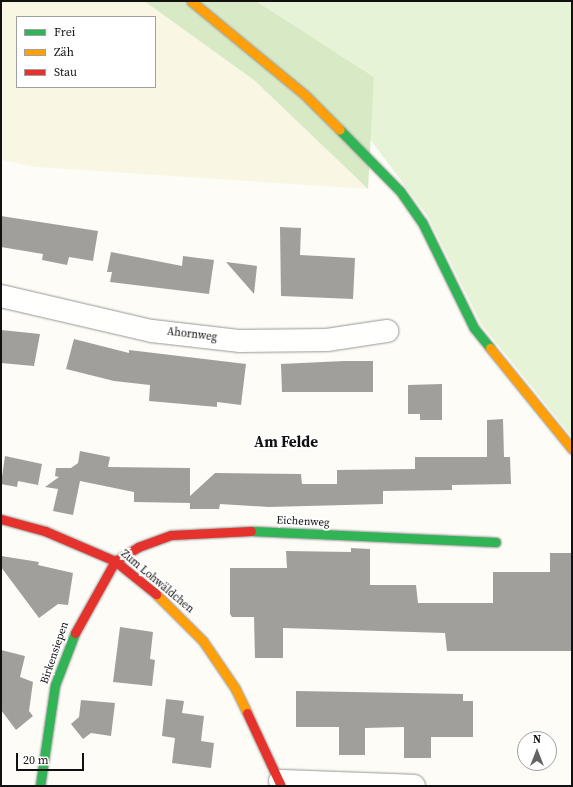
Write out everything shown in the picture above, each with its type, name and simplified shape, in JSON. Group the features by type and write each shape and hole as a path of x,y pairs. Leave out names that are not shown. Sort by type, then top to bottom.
{"street":[{"path":"191,1 306,95 400,191 422,222 474,328 572,449"},
{"name":"Ahornweg","path":"1,296 152,331 240,341 327,340 387,331"},
{"name":"Zum Lohwäldchen","path":"1,519 45,531 115,561 173,608 218,662 281,784"},
{"name":"Eichenweg","path":"115,561 163,536 232,530 496,542"},
{"name":"Birkensiepen","path":"40,786 55,685 79,621 115,561"},
{"path":"281,784 414,786"}],"shaded area":[{"path":"1,1 144,1 254,80 368,189 37,167 1,160"}],"green space":[{"path":"144,1 256,1 374,77 368,189 254,80"},
{"path":"256,1 572,1 572,437 481,324 428,217 370,139 374,77"}],"building":[{"path":"1,216 98,231 93,261 69,257 67,265 42,260 43,254 1,247"},
{"path":"280,227 301,228 300,255 355,258 353,299 281,296"},
{"path":"111,252 182,266 183,256 214,260 209,294 110,282 112,272 107,272"},
{"path":"226,262 257,266 254,294"},
{"path":"1,330 40,334 34,366 1,363"},
{"path":"74,339 129,353 129,350 246,364 241,405 217,402 217,407 149,401 150,385 114,381 66,369"},
{"path":"373,361 373,392 282,392 281,364"},
{"path":"442,384 442,420 420,420 420,414 408,414 408,385"},
{"path":"503,419 504,457 510,457 511,484 452,485 452,490 383,491 383,504 269,507 220,504 219,509 190,509 190,496 215,473 301,474 302,484 337,484 337,470 415,469 415,457 487,457 487,420"},
{"path":"80,451 110,457 108,467 190,468 190,503 134,502 134,492 80,481 73,515 53,511 58,489 45,487 59,477 55,476 56,468 71,468 78,463"},
{"path":"5,456 42,464 38,485 18,481 17,487 1,484"},
{"path":"351,548 370,549 370,585 416,585 418,603 493,603 493,572 550,572 550,553 572,553 572,651 447,651 445,633 283,628 283,658 255,658 254,617 232,617 230,614 230,568 287,568 286,551 351,552"},
{"path":"1,556 39,562 38,565 73,573 68,605 58,604 39,618 1,567"},
{"path":"120,627 153,632 150,659 155,660 152,686 113,682"},
{"path":"1,650 25,656 20,677 33,682 29,711 33,716 16,730 1,710"},
{"path":"296,691 463,694 463,701 473,701 473,737 431,737 431,758 404,758 404,727 365,728 365,755 339,755 339,727 296,727"},
{"path":"166,699 184,701 182,713 204,716 201,741 214,743 211,768 172,763 175,738 162,736"},
{"path":"81,700 115,703 111,736 91,733 83,739 71,724 79,717"}],"traffic: fast":[{"path":"340,130 400,191 422,222 474,328 490,348"},
{"path":"251,531 496,542"},
{"path":"40,786 55,685 75,633"}],"traffic: slow":[{"path":"191,1 305,95 340,130"},
{"path":"490,348 572,449"},
{"path":"156,594 203,641 235,688 247,713"}],"traffic: jam":[{"path":"1,519 45,531 115,561 156,594"},
{"path":"75,633 115,561 138,547 171,535 251,531"},
{"path":"247,713 281,786"}],"district":[{"name":"Am Felde","path":"286,442"}]}
